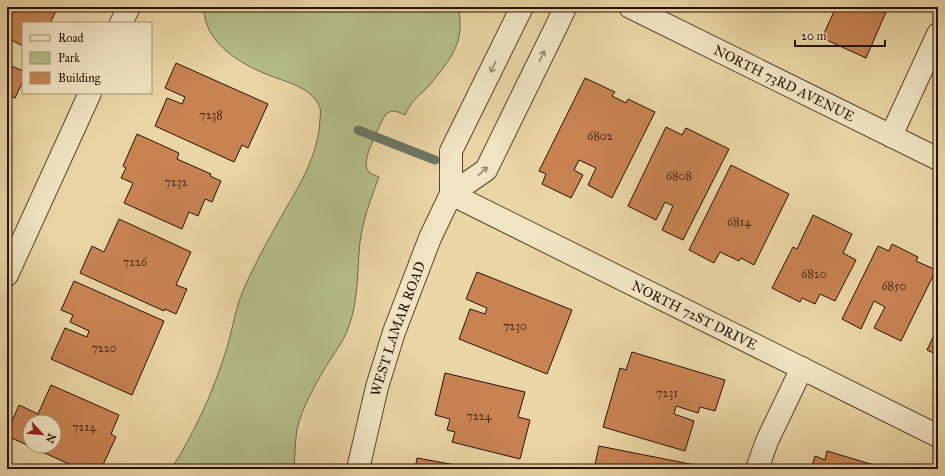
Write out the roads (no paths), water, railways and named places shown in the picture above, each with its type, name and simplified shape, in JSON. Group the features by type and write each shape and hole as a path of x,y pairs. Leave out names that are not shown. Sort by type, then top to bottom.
{"street":[{"path":"122,22 129,7"},
{"name":"WEST LAMAR ROAD","path":"358,469 377,387 394,332 430,238 451,194 451,151 522,7"},
{"path":"451,194 486,170 557,25 564,7"},
{"name":"NORTH 73RD AVENUE","path":"630,7 938,159"},
{"path":"892,136 938,34"},
{"path":"7,275 90,94"},
{"name":"NORTH 72ST DRIVE","path":"451,194 938,436"},
{"path":"757,469 767,441 802,368"}],"waterway":[{"path":"358,130 435,160"}]}
